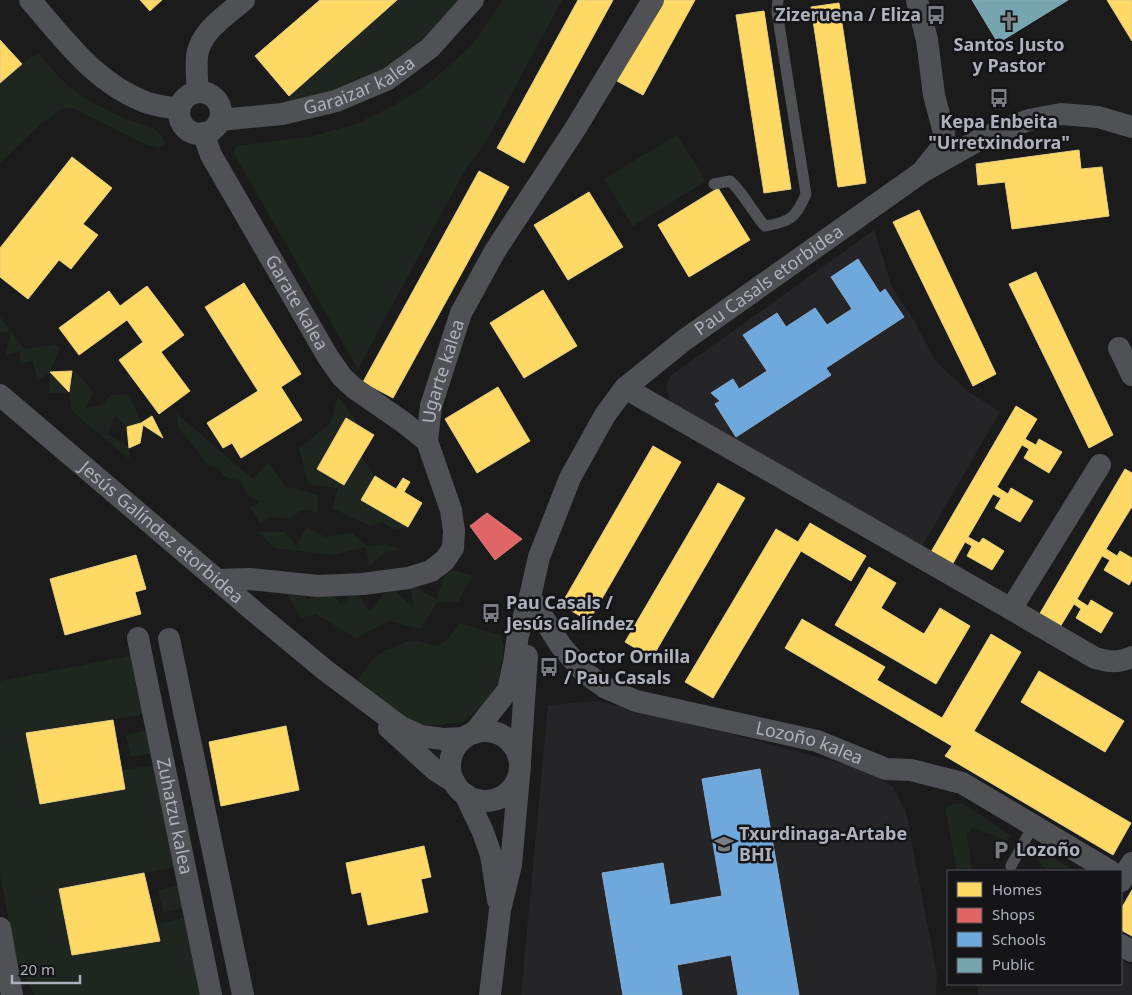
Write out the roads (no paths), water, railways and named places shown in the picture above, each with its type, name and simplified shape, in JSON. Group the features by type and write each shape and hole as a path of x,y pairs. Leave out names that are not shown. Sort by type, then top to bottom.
{"street":[{"path":"30,0 100,77 114,87 146,102 179,109"},
{"path":"198,92 197,56 202,42 213,27 244,0"},
{"name":"Garaizar kalea","path":"211,127 282,114 336,101 388,79 430,48 473,0"},
{"name":"Ugarte kalea","path":"218,580 250,579 318,586 363,584 408,578 431,571 445,560 453,548 454,531 451,510 428,441 431,406 461,313 495,251 575,129 653,0"},
{"path":"917,0 927,40 934,95 944,133 942,147 922,172"},
{"path":"198,92 212,95 217,100 221,113 211,127 195,133 184,127 179,115 179,109 185,97 198,92"},
{"name":"Pau Casals etorbidea","path":"469,736 508,690 518,635 530,598 539,557 570,478 605,415 625,388 683,341 922,172 977,141 1029,120 1061,114 1098,117 1132,127"},
{"name":"Garate kalea","path":"211,127 211,155 342,377 354,388 428,441"},
{"path":"944,133 960,141 977,141"},
{"path":"1119,348 1132,375"},
{"path":"625,388 1095,658 1110,662 1123,661 1132,657"},
{"name":"Jesús Galíndez etorbidea","path":"0,395 325,670 435,770 459,788"},
{"path":"1011,609 1100,464"},
{"name":"Pau Casals etorbidea","path":"500,910 511,865 520,769 530,598"},
{"name":"Lozoño kalea","path":"530,598 561,646 584,672 606,688 636,701 817,741 886,769 911,770 962,783 1114,870"},
{"name":"Zuhatzu kalea","path":"138,638 211,995"},
{"name":"Zuhatzu kalea","path":"169,639 243,995"},
{"name":"Jesús Galíndez etorbidea","path":"325,670 401,727 421,736 443,739 469,736"},
{"path":"459,788 473,799 482,801 501,797 515,784 520,769 515,748 504,736 489,731 469,736 453,751 451,759 451,774 483,832 491,855 500,910 490,995"},
{"path":"0,928 12,995"}],"lane":[{"path":"714,184 730,181 736,186 753,214 765,226 781,224 799,212 806,194 778,12 778,0"},
{"path":"1011,866 1034,826"}],"place":[{"name":"Zizeruena / Eliza","path":"936,15"},
{"name":"Santos Justo y Pastor","path":"1009,21"},
{"name":"Kepa Enbeita \"Urretxindorra\"","path":"999,98"},
{"name":"Pau Casals / Jesús Galíndez","path":"491,613"},
{"name":"Doctor Ornilla / Pau Casals","path":"549,667"},
{"name":"Txurdinaga-Artabe BHI","path":"724,844"},
{"name":"Lozoño","path":"1001,850"}]}
